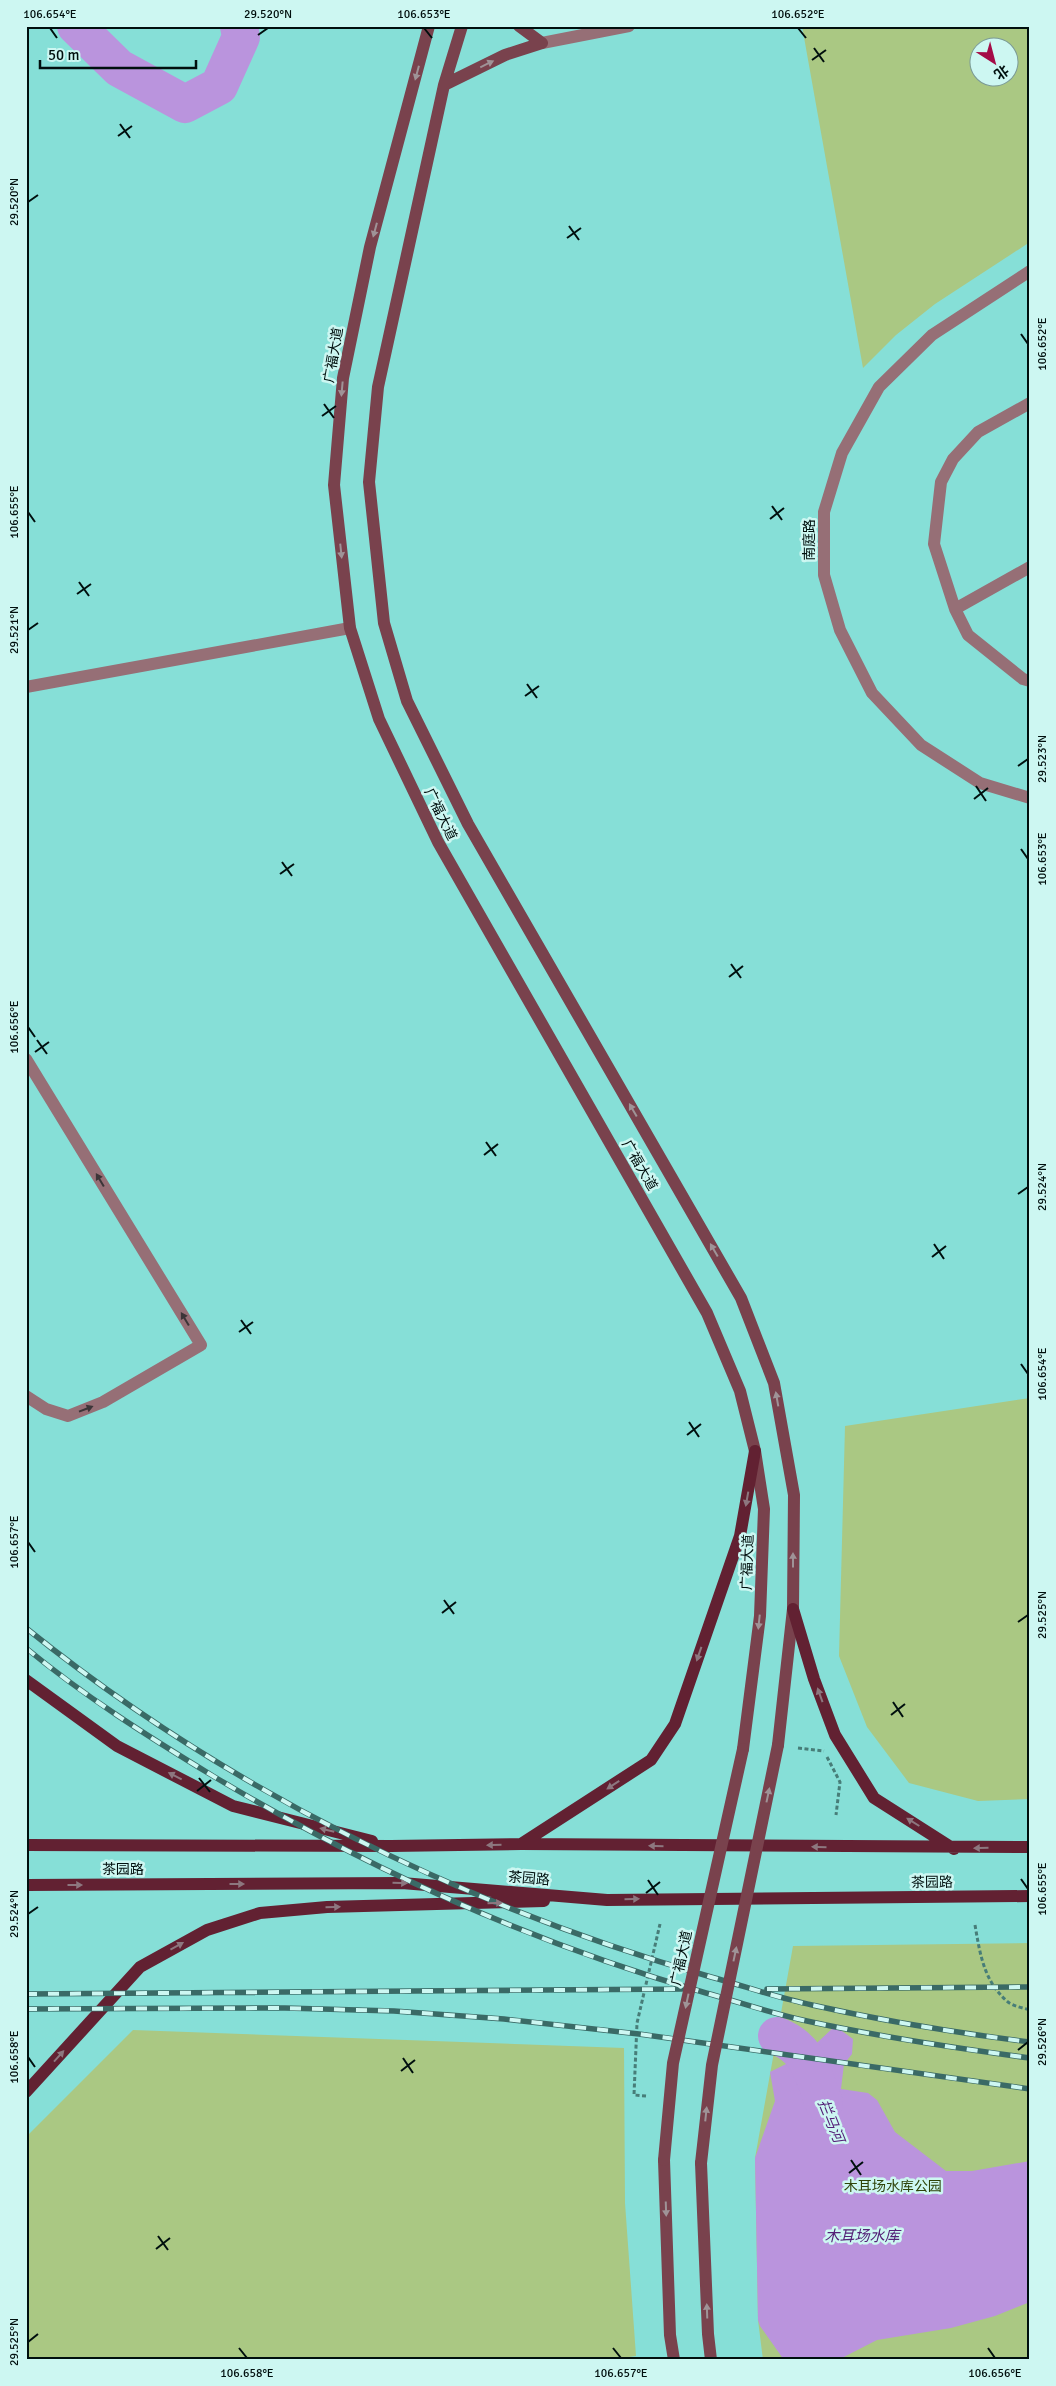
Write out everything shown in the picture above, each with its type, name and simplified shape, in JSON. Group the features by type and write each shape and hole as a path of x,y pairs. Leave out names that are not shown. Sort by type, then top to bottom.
{"main road":[{"name":"广福大道","path":"429,26 370,247 343,378 334,485 350,628 379,718 438,842 707,1313 740,1391 755,1451 764,1509 760,1616 743,1748 673,2064 664,2160 670,2335 674,2360"},
{"name":"广福大道","path":"462,26 444,85 378,387 368,482 384,623 407,701 468,824 741,1298 774,1383 794,1495 793,1609 778,1745 712,2066 701,2163 708,2334 711,2360"},
{"path":"519,26 542,43"},
{"path":"444,85 505,55 542,43"},
{"path":"521,1844 651,1760 675,1724 740,1536 755,1451"},
{"path":"793,1609 814,1679 835,1735 874,1798 954,1849"},
{"path":"26,1680 117,1746 233,1806 391,1846"},
{"name":"茶园路","path":"26,1845 391,1846 521,1844 954,1849 1030,1848"},
{"name":"茶园路","path":"26,1885 402,1882 607,1900 1030,1896"},
{"path":"26,2092 140,1967 207,1930 260,1913 326,1907 607,1900"}],"street":[{"path":"542,43 629,26"},
{"name":"南庭路","path":"1030,271 932,336 879,387 842,453 824,512 824,575 840,630 872,692 914,739 920,745 980,783 1030,798"},
{"path":"1030,402 978,432 953,459 941,482 934,544 955,608 968,636 1023,679 1030,681"},
{"path":"955,608 1030,567"},
{"path":"26,687 350,628"},
{"path":"26,1059 201,1345 103,1402 68,1416 46,1409 26,1396"}],"path":[{"path":"798,1748 823,1750 840,1782 836,1815"},
{"path":"646,2096 634,2095 637,2023 660,1924"},
{"path":"975,1925 980,1956 988,1980 1009,2003 1030,2010"}],"green space":[{"path":"802,26 1030,26 1030,242 935,304 896,335 863,368"},
{"path":"1030,1398 1030,1799 978,1801 909,1783 867,1727 839,1656 845,1426"},
{"name":"木耳场水库公园","path":"1030,1943 1030,2360 763,2360 758,2320 755,2158 793,1946"},
{"path":"133,2030 624,2048 625,2203 636,2356 609,2360 26,2360 26,2137"}],"water":[{"name":"木耳场水库","path":"835,2026 853,2039 852,2054 844,2064 841,2089 868,2093 877,2100 895,2132 946,2171 972,2171 1030,2161 1030,2302 995,2316 951,2328 877,2340 838,2360 784,2360 760,2326 758,2320 755,2158 775,2101 770,2072 804,2055"}],"waterway":[{"path":"76,26 119,68 185,104 219,86 241,37 239,26"},
{"name":"拦马河","path":"777,2036 788,2041 803,2055 813,2072 824,2103"}],"railway":[{"path":"26,1628 103,1687 183,1741 266,1791 351,1837 439,1878 528,1915 619,1948 799,2002 921,2026 1030,2042"},
{"path":"26,1648 71,1683 117,1715 213,1776 272,1810 391,1872 452,1901 514,1927 641,1973 782,2015 890,2037 1030,2058"},
{"path":"767,1989 1030,1987"},
{"path":"26,1994 682,1989"},
{"path":"26,2009 285,2008 394,2011 504,2019 639,2034 1030,2089"}]}
